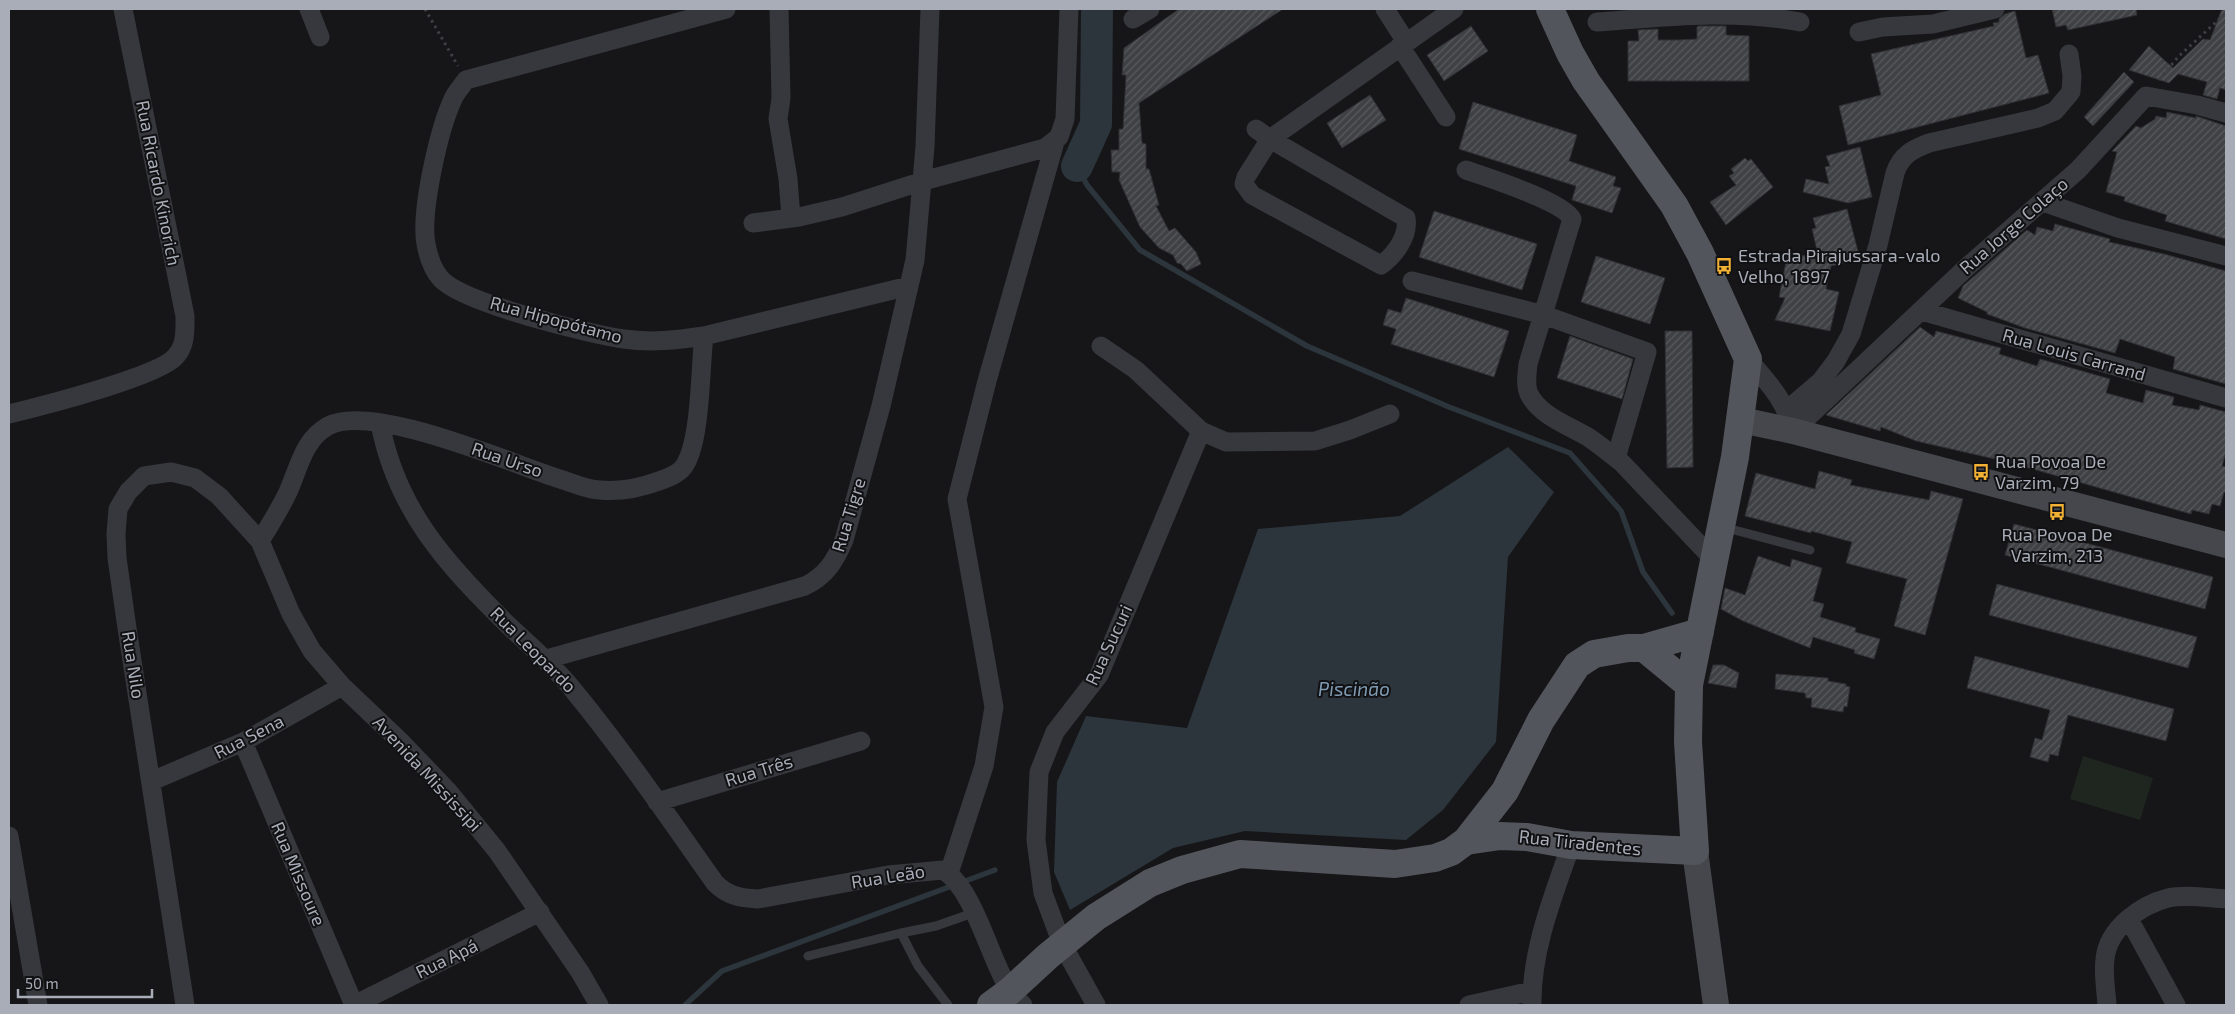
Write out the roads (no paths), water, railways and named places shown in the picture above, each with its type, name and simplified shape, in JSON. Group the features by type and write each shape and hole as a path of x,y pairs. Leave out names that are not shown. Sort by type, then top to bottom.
{"main road":[{"path":"1550,9 1570,53 1586,81 1674,205 1700,253 1748,359 1741,420 1722,527 1689,685 1688,742 1695,851 1716,1005"},
{"path":"1741,420 1790,420 2226,545"},
{"path":"1012,996 1055,950 1096,917 1150,884 1182,870 1240,854 1395,864 1435,858 1451,852 1466,841 1505,791 1541,720 1577,665 1594,654 1628,648 1644,648 1700,632"},
{"path":"1644,648 1689,685"},
{"path":"1505,791 1508,816 1517,837"},
{"name":"Rua Tiradentes","path":"1466,841 1500,836 1571,845 1695,851"}],"street":[{"name":"Rua Ricardo Kinorich","path":"9,414 126,380 163,366 176,357 184,343 185,316 123,9"},
{"path":"309,9 320,37"},
{"name":"Rua Hipopótamo","path":"726,9 466,80 454,98 444,128 426,211 426,243 430,260 441,279 463,293 518,313 625,340 670,341 704,336 910,286"},
{"path":"780,9 781,98 778,119 788,180 791,218"},
{"name":"Rua Tigre","path":"547,659 805,586 818,580 836,560 844,540 881,406 916,260 923,182 930,9"},
{"path":"949,873 984,766 994,707 957,499 987,381 1055,142 1063,128 1065,119 1069,9"},
{"path":"1133,14 1150,9"},
{"path":"1385,9 1403,44 1446,117"},
{"path":"1263,134 1406,218 1406,232 1391,258 1381,265 1252,195 1244,184 1263,134 1454,9"},
{"path":"1859,32 1933,24 1984,10"},
{"path":"1597,22 1716,12 1756,15 1800,22"},
{"path":"1748,359 1774,389 1790,420 1836,361 1851,334 1865,294 1895,173 1900,160 1914,149 1929,143 2038,118 2056,111 2071,92 2072,76 2069,54"},
{"name":"Rua Jorge Colaço","path":"1790,420 1922,311 2014,224 2043,202 2078,170 2146,96 2197,104 2226,113"},
{"path":"753,223 791,218 842,207 1030,152 1055,142"},
{"path":"1466,170 1550,202 1570,214 1572,219 1570,232 1528,364 1526,378 1528,392 1534,403 1546,413 1587,436 1616,458 1714,560"},
{"path":"2043,202 2118,228 2226,256"},
{"path":"1412,281 1544,315 1647,352 1616,458"},
{"name":"Rua Louis Carrand","path":"1922,311 2226,398"},
{"name":"Rua Urso","path":"260,542 288,491 309,444 317,434 341,421 357,420 380,423 447,439 598,490 643,487 677,473 688,461 697,416 704,336"},
{"path":"1101,346 1136,370 1201,431 1226,442 1315,441 1350,430 1390,414"},
{"name":"Rua Leopardo","path":"380,423 392,468 423,531 461,577 508,626 547,659 574,690 715,883 724,892"},
{"name":"Rua Sucuri","path":"1096,1005 1055,950 1043,893 1036,840 1039,772 1055,732 1099,676 1201,431"},
{"name":"Rua Nilo","path":"185,1005 117,558 118,509 128,492 144,476 171,472 195,478 220,496 260,542"},
{"name":"Avenida Mississipi","path":"260,542 291,614 312,651 342,686 402,743 448,791 497,851 580,972 598,1005"},
{"name":"Rua Sena","path":"152,781 243,742 342,686"},
{"name":"Rua Três","path":"657,802 861,740"},
{"name":"Rua Missoure","path":"243,742 354,1005"},
{"path":"9,836 38,1005"},
{"path":"1469,1005 1532,998 1550,905 1571,845"},
{"name":"Rua Leão","path":"724,892 738,898 758,899 936,869 949,873 969,901 1012,996"},
{"path":"2107,1005 2105,958 2109,944 2128,919 2149,906 2170,898 2226,899"},
{"name":"Rua Apá","path":"354,1005 540,912"},
{"path":"2128,919 2176,1005"}],"lane":[{"path":"1722,527 1810,550"},
{"path":"808,956 901,932 936,926 973,913"},
{"path":"901,932 918,966 948,1005"}],"water":[{"name":"Piscinão","path":"1508,447 1554,492 1508,557 1496,742 1443,810 1406,840 1245,831 1173,848 1070,910 1054,872 1057,782 1086,716 1187,728 1258,529 1400,516"}],"waterway":[{"path":"1077,166 1096,124 1097,9"},
{"path":"1077,166 1087,185 1140,250 1307,346 1449,407 1570,453 1621,511 1643,572 1672,613"},
{"path":"685,1005 722,971 995,870"}],"place":[{"name":"Estrada Pirajussara-valo Velho, 1897","path":"1724,266"},
{"name":"Rua Povoa De Varzim, 79","path":"1981,472"},
{"name":"Rua Povoa De Varzim, 213","path":"2057,512"}]}
